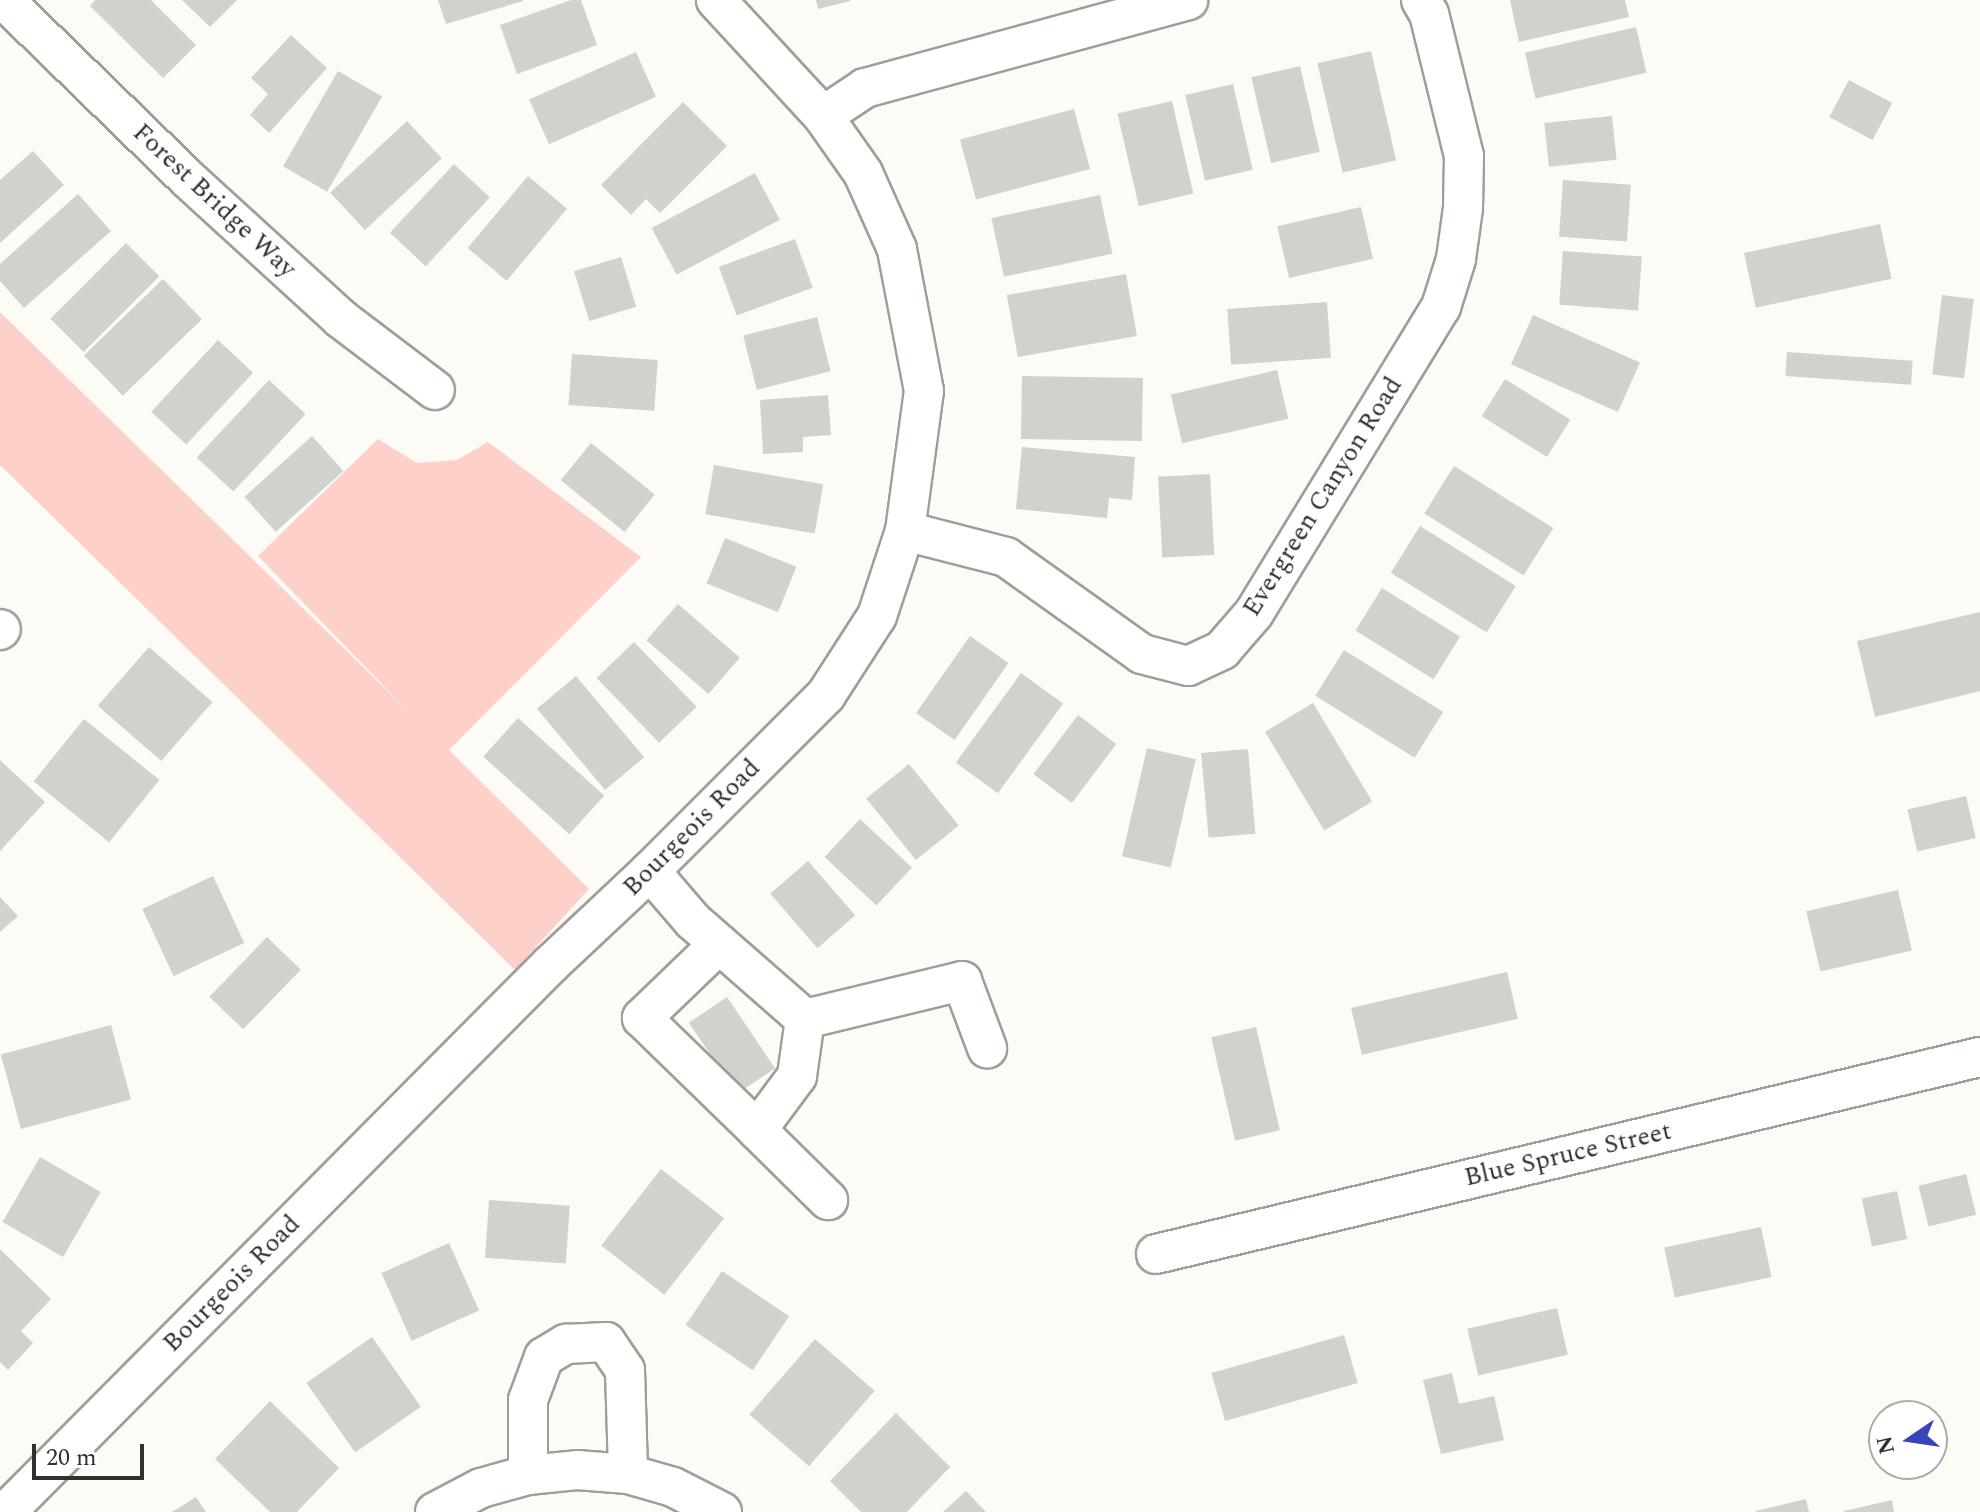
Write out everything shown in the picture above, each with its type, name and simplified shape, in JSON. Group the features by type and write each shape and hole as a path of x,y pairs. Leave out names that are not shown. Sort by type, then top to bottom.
{"street":[{"name":"Forest Bridge Way","path":"4,0 188,179 340,318 435,390"},
{"name":"Bourgeois Road","path":"6,1512 551,964 650,871 826,695 877,616 905,531 924,391 897,249 863,173 823,116 716,0"},
{"path":"823,116 865,88 1188,0"},
{"name":"Evergreen Canyon Road","path":"905,531 1006,557 1142,654 1188,666 1222,650 1254,613 1441,307 1456,259 1463,208 1464,156 1429,14 1421,0"},
{"path":"650,871 693,921 805,1019"},
{"path":"719,944 642,1018 828,1200"},
{"path":"805,1019 962,981 987,1048"},
{"path":"757,1130 797,1076 805,1019"},
{"name":"Blue Spruce Street","path":"1156,1254 1980,1057"},
{"path":"528,1475 528,1400 544,1357 566,1344 606,1342 625,1370 628,1474"},
{"path":"435,1512 481,1488 528,1475 577,1470 628,1474 673,1487 722,1512"}],"shaded area":[{"path":"0,312 407,710 258,556 378,439 417,463 457,460 488,442 641,557 449,750 589,889 515,970 0,465"}],"building":[{"path":"95,0 151,0 196,45 163,78 90,6"},
{"path":"182,0 237,0 210,27"},
{"path":"438,0 523,0 523,1 446,24"},
{"path":"571,0 581,0 597,45 517,74 500,25"},
{"path":"816,0 850,0 850,1 818,9"},
{"path":"1510,0 1625,0 1629,17 1519,42"},
{"path":"1636,27 1647,73 1535,98 1525,53"},
{"path":"291,35 327,68 269,133 250,115 268,94 251,78"},
{"path":"1371,51 1396,160 1343,173 1317,63"},
{"path":"636,52 656,97 549,144 529,100"},
{"path":"1300,66 1320,152 1271,163 1251,77"},
{"path":"338,71 382,96 327,192 283,166"},
{"path":"1849,80 1892,103 1873,140 1829,117"},
{"path":"1233,84 1253,170 1205,181 1185,95"},
{"path":"1172,101 1193,194 1139,206 1117,114"},
{"path":"683,102 727,146 660,213 646,199 631,215 601,185"},
{"path":"1074,109 1090,169 976,199 960,140"},
{"path":"1612,116 1617,160 1549,167 1544,123"},
{"path":"407,121 442,158 365,230 330,193"},
{"path":"33,151 64,185 0,243 0,180"},
{"path":"454,164 490,197 426,266 390,233"},
{"path":"755,173 780,220 677,275 652,228"},
{"path":"528,176 567,209 507,281 468,248"},
{"path":"1563,180 1631,185 1627,242 1559,237"},
{"path":"78,194 111,231 24,308 0,281 0,264"},
{"path":"1100,195 1112,254 1004,277 991,218"},
{"path":"1361,207 1373,259 1289,278 1277,226"},
{"path":"1880,224 1892,279 1756,308 1744,253"},
{"path":"795,239 813,288 737,316 719,267"},
{"path":"126,243 159,276 84,352 50,319"},
{"path":"1563,251 1642,257 1638,310 1559,305"},
{"path":"621,257 636,307 589,321 574,271"},
{"path":"1126,274 1137,336 1018,357 1007,295"},
{"path":"163,279 202,319 123,396 84,355"},
{"path":"1942,295 1974,299 1964,378 1932,374"},
{"path":"1327,302 1331,358 1231,365 1227,309"},
{"path":"1533,315 1640,363 1618,412 1511,364"},
{"path":"817,317 831,371 757,390 743,335"},
{"path":"218,340 253,373 186,444 151,412"},
{"path":"1787,352 1913,361 1911,385 1785,376"},
{"path":"572,354 658,360 654,411 568,405"},
{"path":"1277,370 1288,419 1182,443 1171,395"},
{"path":"1022,376 1143,378 1142,441 1021,439"},
{"path":"1505,379 1570,420 1547,457 1482,416"},
{"path":"269,380 306,414 233,492 197,458"},
{"path":"828,395 831,435 803,437 803,452 763,454 760,400"},
{"path":"312,436 343,471 276,532 244,497"},
{"path":"591,443 655,495 625,532 561,480"},
{"path":"1022,447 1135,457 1132,500 1109,498 1107,518 1016,509"},
{"path":"714,465 823,484 815,534 705,514"},
{"path":"1454,466 1553,528 1524,575 1424,513"},
{"path":"1210,474 1214,555 1162,558 1158,477"},
{"path":"1420,526 1516,586 1487,633 1391,573"},
{"path":"725,538 796,567 778,612 707,583"},
{"path":"1382,588 1460,637 1434,679 1356,630"},
{"path":"678,604 740,658 708,694 647,640"},
{"path":"1980,612 1980,691 1875,717 1857,641"},
{"path":"970,636 1009,663 955,740 916,713"},
{"path":"634,642 697,707 659,743 597,678"},
{"path":"149,647 212,702 161,761 98,706"},
{"path":"1344,650 1443,712 1415,758 1315,696"},
{"path":"1021,673 1063,704 998,793 956,763"},
{"path":"576,676 644,757 605,790 537,709"},
{"path":"1313,703 1372,802 1324,830 1265,732"},
{"path":"1078,715 1116,744 1072,803 1033,774"},
{"path":"518,718 604,796 569,834 483,757"},
{"path":"84,719 159,780 109,842 34,781"},
{"path":"1147,748 1196,759 1171,867 1122,856"},
{"path":"1248,749 1255,834 1209,838 1201,753"},
{"path":"0,760 45,802 0,851"},
{"path":"909,764 959,825 916,860 866,799"},
{"path":"1966,796 1976,838 1917,851 1908,809"},
{"path":"860,819 912,867 876,905 825,857"},
{"path":"808,861 855,915 818,948 770,894"},
{"path":"213,876 244,943 174,976 142,909"},
{"path":"1898,890 1912,950 1820,972 1806,911"},
{"path":"0,897 18,916 0,932"},
{"path":"267,937 301,970 243,1029 209,997"},
{"path":"1507,972 1518,1019 1362,1055 1351,1008"},
{"path":"727,997 775,1068 737,1094 689,1023"},
{"path":"111,1025 131,1099 21,1129 1,1055"},
{"path":"1256,1027 1280,1130 1235,1141 1211,1037"},
{"path":"40,1157 101,1192 63,1257 2,1222"},
{"path":"661,1169 724,1218 664,1295 601,1245"},
{"path":"1966,1174 1976,1215 1929,1227 1918,1186"},
{"path":"1897,1191 1907,1239 1872,1246 1862,1198"},
{"path":"489,1200 570,1206 566,1264 485,1258"},
{"path":"1761,1227 1772,1277 1675,1297 1664,1248"},
{"path":"449,1243 479,1311 411,1341 381,1273"},
{"path":"0,1249 51,1299 21,1331 33,1343 8,1370 0,1362"},
{"path":"722,1271 789,1316 753,1370 686,1325"},
{"path":"1557,1308 1568,1355 1478,1375 1467,1329"},
{"path":"1344,1335 1358,1383 1225,1421 1211,1373"},
{"path":"372,1337 421,1407 355,1453 306,1383"},
{"path":"815,1339 875,1391 809,1466 749,1414"},
{"path":"1452,1373 1459,1404 1494,1396 1504,1440 1441,1454 1423,1380"},
{"path":"270,1401 339,1468 297,1512 270,1512 215,1459"},
{"path":"896,1413 950,1467 907,1512 861,1512 830,1481"},
{"path":"966,1491 986,1512 943,1512"},
{"path":"196,1497 206,1512 172,1512"},
{"path":"1806,1499 1809,1512 1756,1512 1756,1511"},
{"path":"1892,1500 1894,1512 1844,1512 1844,1511"}]}
